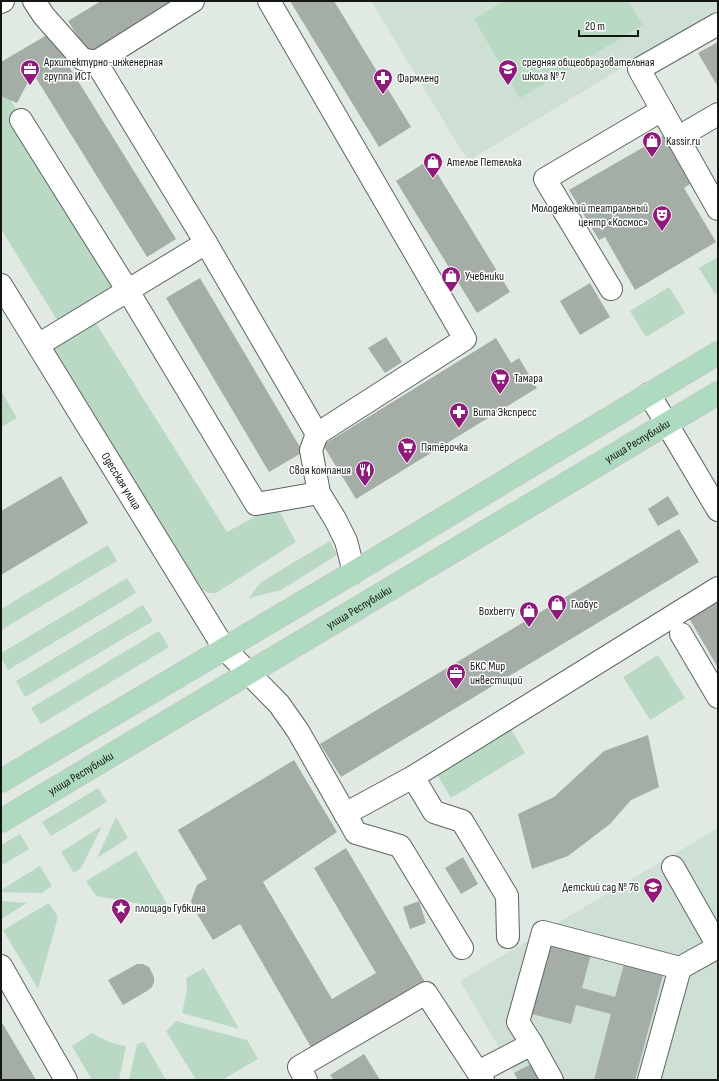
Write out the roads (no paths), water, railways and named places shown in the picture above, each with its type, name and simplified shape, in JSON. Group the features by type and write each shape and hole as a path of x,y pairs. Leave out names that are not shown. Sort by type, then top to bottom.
{"main road":[{"path":"1,781 354,572 718,353"},
{"name":"улица Республики","path":"1,821 718,393"}],"street":[{"path":"34,1 44,16 82,59 96,62 193,1"},
{"path":"269,1 465,339 316,434 311,450 319,494 335,519 346,541 354,572"},
{"path":"718,24 639,69 718,209"},
{"path":"96,62 206,243 316,434"},
{"path":"611,290 545,179 662,110"},
{"path":"677,138 718,114"},
{"path":"21,120 128,291 256,504 319,494"},
{"path":"38,345 206,243"},
{"name":"Одесская улица","path":"1,285 224,648 249,672 278,704 298,731 356,833 400,846 462,948"},
{"path":"649,394 718,510"},
{"path":"345,814 412,777 718,588"},
{"path":"682,634 718,697"},
{"path":"412,777 434,812 462,821 508,896 508,937"},
{"path":"552,1080 518,1022 543,932 680,968 718,947 673,867"},
{"path":"1,966 66,1080"},
{"path":"649,1080 680,968"},
{"path":"306,1080 299,1067 426,992 481,1076 532,1044"}],"place":[{"name":"Архитектурно-инженерная группа ИСТ","path":"30,86"},
{"name":"средняя общеобразовательная школа № 7","path":"508,86"},
{"name":"Фармленд","path":"383,95"},
{"name":"Kassir.ru","path":"652,158"},
{"name":"Ателье Петелька","path":"433,179"},
{"name":"Молодежный театральный центр «Космос»","path":"662,232"},
{"name":"Учебники","path":"451,293"},
{"name":"Тамара","path":"500,395"},
{"name":"Вита Экспресс","path":"459,429"},
{"name":"Пятёрочка","path":"407,464"},
{"name":"Своя компания","path":"365,487"},
{"name":"Глобус","path":"557,621"},
{"name":"Boxberry","path":"529,628"},
{"name":"БКС Мир инвестиций","path":"456,690"},
{"name":"Детский сад № 76","path":"653,904"},
{"name":"площадь Губкина","path":"121,925"}]}
